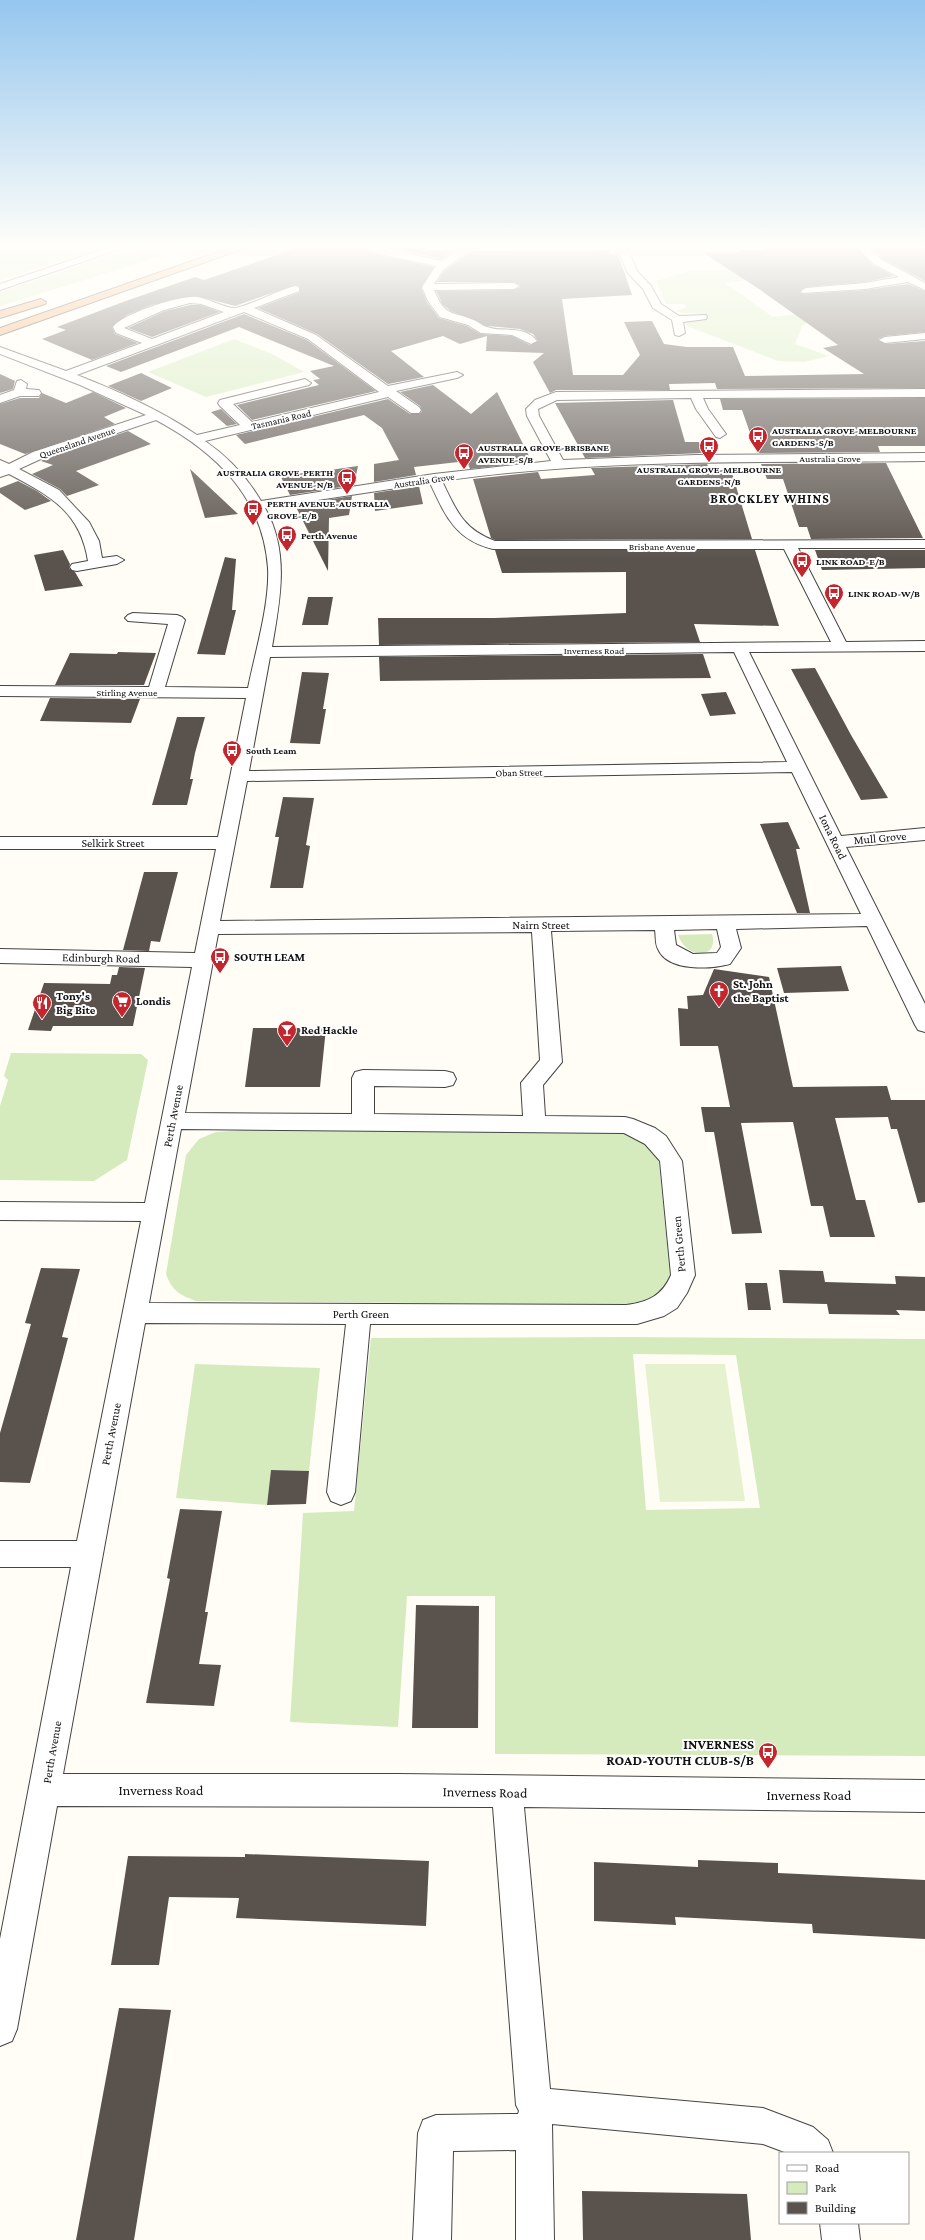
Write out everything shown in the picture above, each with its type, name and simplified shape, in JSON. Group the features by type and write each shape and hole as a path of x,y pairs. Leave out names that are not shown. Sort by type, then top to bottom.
{"street":[{"name":"Perth Avenue","path":"0,2029 88,1554 155,1212 208,928 263,652 275,568 270,537 259,505 231,468 196,439 157,416 1,351"},
{"path":"64,376 132,351"},
{"path":"330,351 386,392 415,410"},
{"name":"Tasmania Road","path":"196,439 456,375"},
{"path":"249,426 224,403 305,383"},
{"path":"0,399 20,388 35,393"},
{"path":"559,464 533,416 532,409 536,404 544,399 568,395 925,393"},
{"path":"696,395 702,409 720,434"},
{"name":"Queensland Avenue","path":"3,468 157,416"},
{"path":"921,457 925,472"},
{"name":"Australia Grove","path":"259,505 434,478 559,464 755,458 921,457"},
{"path":"3,468 54,493 84,525 92,541 96,563"},
{"name":"Brisbane Avenue","path":"434,478 458,525 466,534 478,541 493,545 925,544"},
{"path":"789,545 841,647"},
{"path":"77,567 117,560"},
{"path":"133,618 177,620 156,692"},
{"name":"Inverness Road","path":"263,652 740,649 925,646"},
{"name":"Iona Road","path":"740,649 925,1025"},
{"name":"Stirling Avenue","path":"0,691 255,693"},
{"name":"Oban Street","path":"239,776 799,768"},
{"name":"Mull Grove","path":"835,842 925,834"},
{"name":"Selkirk Street","path":"0,843 226,843"},
{"name":"Nairn Street","path":"208,928 664,924 873,920"},
{"path":"664,924 667,948 681,959 704,962 723,959 731,948 725,923"},
{"path":"534,1123 532,1083 551,1062 541,925"},
{"name":"Edinburgh Road","path":"0,956 202,960"},
{"path":"362,1122 363,1078 445,1079"},
{"name":"Perth Green","path":"135,1313 626,1315 646,1312 663,1306 677,1292 683,1275 671,1162 664,1147 651,1136 625,1125 172,1121"},
{"path":"0,1211 155,1212"},
{"path":"340,1492 359,1314"},
{"path":"0,1554 88,1554"},
{"name":"Inverness Road","path":"45,1790 925,1796"},
{"path":"506,1792 534,2118 535,2240"},
{"path":"432,2240 436,2133 534,2118 763,2126 800,2140 814,2152"},
{"path":"839,2224 841,2240"}],"green space":[{"path":"204,351 263,351 274,355 304,372 206,397 148,372"},
{"path":"751,351 814,351 829,356 804,362 778,361"},
{"path":"712,934 713,942 711,948 707,952 701,953 688,949 682,943 678,935"},
{"path":"11,1053 141,1054 148,1060 127,1160 94,1181 0,1180 0,1106 8,1080 4,1076"},
{"path":"243,1130 621,1132 628,1134 644,1141 649,1145 659,1162 670,1275 660,1292 648,1300 634,1305 196,1301 177,1292 171,1285 166,1274 186,1155 199,1139 216,1132"},
{"path":"628,1337 925,1339 925,1756 495,1754 495,1596 407,1596 398,1727 290,1722 303,1513 354,1511 371,1338","holes":["633,1354 736,1355 760,1508 646,1510"]},
{"path":"195,1364 320,1368 309,1471 271,1470 267,1505 176,1498"},
{"path":"645,1364 725,1364 745,1501 660,1502"}],"building":[{"path":"69,351 118,351 92,360"},
{"path":"147,351 177,351 121,372 106,366"},
{"path":"296,351 321,351 376,391 252,420 237,405 319,385 313,380 320,379 310,371 334,366"},
{"path":"340,351 393,351 391,351 424,377 388,384"},
{"path":"486,351 569,351 573,375 623,375 640,355 638,351 734,351 745,376 864,374 827,351 925,351 925,388 717,389 715,383 669,384 670,390 556,390 550,393 533,362 544,353"},
{"path":"141,373 172,388 141,401 108,386"},
{"path":"0,374 15,381 13,389 0,393"},
{"path":"433,385 471,414 497,392 532,462 470,469 467,461 414,467 416,475 374,482 374,464 399,460 382,428 364,415 245,444 236,435 388,399 410,414 419,414 422,411 420,406 400,392"},
{"path":"93,392 126,408 104,417 115,424 25,454 0,444 0,404 20,398 39,398 42,393 66,403"},
{"path":"925,398 925,446 878,446 880,452 757,453 742,410 723,410 720,399"},
{"path":"673,400 685,442 699,442 703,453 585,458 555,403"},
{"path":"221,409 237,424 227,426 211,412"},
{"path":"128,431 151,444 76,471 99,485 67,496 60,489 32,474 53,465 41,461 44,459"},
{"path":"886,463 923,538 811,539 807,527 799,527 783,479 767,479 761,464"},
{"path":"707,464 711,473 732,473 752,539 495,540 491,538 473,479 538,472 541,479 595,475 591,468"},
{"path":"358,466 354,485 290,495 281,477"},
{"path":"190,469 238,514 205,518"},
{"path":"18,481 37,491 51,501 25,510 0,493 0,488"},
{"path":"419,486 423,504 375,511 374,493"},
{"path":"352,496 349,515 329,518 328,571 295,505"},
{"path":"63,550 70,564 69,568 75,572 83,586 45,591 34,555"},
{"path":"495,550 755,550 779,626 694,624 700,642 379,645 378,618 494,618 626,613 626,572 502,573"},
{"path":"815,550 925,550 925,568 822,570"},
{"path":"225,557 236,559 232,610 236,610 225,655 197,654"},
{"path":"308,597 333,597 328,625 302,625"},
{"path":"118,652 156,653 144,685 55,685 70,653 117,654"},
{"path":"703,654 711,678 380,681 379,657"},
{"path":"815,668 851,735 888,798 861,800 791,669"},
{"path":"302,672 329,673 323,709 326,709 320,744 290,743"},
{"path":"726,692 736,714 710,716 701,694"},
{"path":"50,698 140,699 131,723 40,721"},
{"path":"177,717 205,717 195,753 190,779 193,779 187,805 152,805"},
{"path":"283,797 314,798 306,845 310,846 303,888 270,888 279,837 275,837"},
{"path":"788,822 800,849 796,849 810,913 797,913 760,824"},
{"path":"144,872 178,872 160,942 151,941 149,951 123,950"},
{"path":"841,966 849,991 784,993 777,968"},
{"path":"119,967 145,968 133,1026 53,1026 51,1031 28,1030 44,983 110,984 112,975 117,975"},
{"path":"714,969 769,977 793,1087 887,1086 891,1100 925,1100 925,1202 918,1203 897,1129 891,1129 888,1117 835,1118 856,1200 865,1200 875,1237 830,1237 823,1206 811,1206 793,1122 741,1123 762,1233 732,1234 714,1132 705,1132 701,1107 730,1107 718,1046 680,1046 678,1008 688,1009 687,996 703,995"},
{"name":"Red Hackle","path":"253,1028 326,1028 320,1087 245,1087"},
{"path":"41,1268 80,1269 62,1337 68,1338 30,1483 0,1482 0,1433 31,1324 25,1323"},
{"path":"779,1270 823,1271 825,1282 896,1284 895,1276 925,1277 925,1311 896,1310 900,1315 829,1314 827,1304 783,1303"},
{"path":"745,1283 767,1283 771,1310 748,1310"},
{"path":"271,1470 309,1471 306,1504 267,1505"},
{"path":"180,1509 222,1511 205,1612 208,1612 199,1664 221,1665 214,1706 146,1703 170,1579 167,1578"},
{"path":"416,1605 479,1606 478,1728 412,1728"},
{"path":"245,1854 429,1861 426,1926 236,1918 239,1898 169,1897 159,1965 111,1965 128,1856 245,1857"},
{"path":"698,1860 778,1863 778,1873 925,1880 925,1939 813,1933 812,1924 675,1917 676,1925 594,1921 594,1862 698,1867"},
{"path":"119,2008 171,2010 134,2240 76,2240"},
{"path":"582,2191 747,2194 751,2240 583,2240"}],"place":[{"name":"AUSTRALIA GROVE-MELBOURNE GARDENS-S/B","path":"758,453"},
{"name":"AUSTRALIA GROVE-MELBOURNE GARDENS-N/B","path":"709,463"},
{"name":"AUSTRALIA GROVE-BRISBANE AVENUE-S/B","path":"464,470"},
{"name":"AUSTRALIA GROVE-PERTH AVENUE-N/B","path":"347,495"},
{"name":"PERTH AVENUE-AUSTRALIA GROVE-E/B","path":"253,526"},
{"name":"Perth Avenue","path":"287,552"},
{"name":"LINK ROAD-E/B","path":"802,578"},
{"name":"LINK ROAD-W/B","path":"834,610"},
{"name":"South Leam","path":"232,767"},
{"name":"SOUTH LEAM","path":"220,974"},
{"name":"St. John the Baptist","path":"719,1008"},
{"name":"Londis","path":"122,1018"},
{"name":"Tony's Big Bite","path":"42,1020"},
{"name":"Red Hackle","path":"287,1047"},
{"name":"INVERNESS ROAD-YOUTH CLUB-S/B","path":"768,1769"}],"district":[{"name":"BROCKLEY WHINS","path":"770,498"}]}
